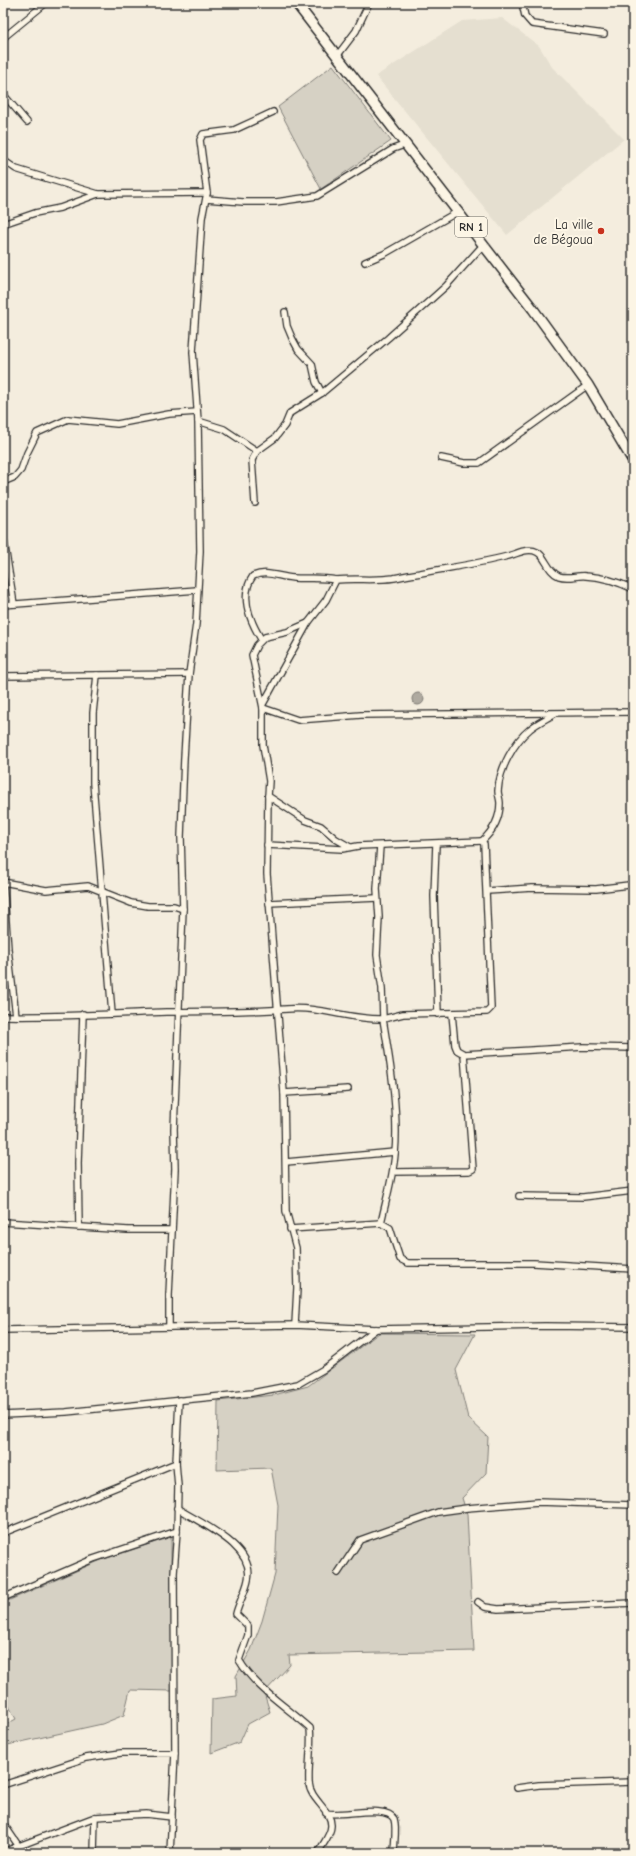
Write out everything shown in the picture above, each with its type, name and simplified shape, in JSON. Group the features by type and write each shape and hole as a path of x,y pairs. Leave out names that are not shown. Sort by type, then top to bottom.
{"main road":[{"name":"RN 1","path":"296,3 484,244 588,385 632,456"}],"street":[{"path":"3,38 46,3"},
{"path":"337,56 356,31 369,3"},
{"path":"522,3 525,16 532,24 604,34"},
{"path":"3,94 27,122"},
{"path":"169,1327 183,909 182,837 184,758 189,674 196,624 200,551 198,421 193,340 198,298 202,218 206,196 200,140 203,134 234,130 273,112"},
{"path":"3,160 16,168 98,194 206,196 243,202 269,202 317,196 393,149 407,144"},
{"path":"3,224 35,213 60,208 98,194"},
{"path":"365,262 384,254 459,211"},
{"path":"255,503 252,460 257,451 275,438 285,425 290,412 322,393 428,303 469,262 484,244"},
{"path":"286,312 287,326 292,338 298,349 312,364 316,382 322,393"},
{"path":"441,458 464,463 479,463 588,385"},
{"path":"3,482 15,477 21,470 37,433 68,419 116,424 169,414 197,412"},
{"path":"198,421 224,429 257,451"},
{"path":"3,534 14,604"},
{"path":"261,639 248,612 247,593 253,576 268,572 290,578 309,577 336,580 394,578 507,556 528,550 537,552 542,556 547,567 558,576 586,576 604,579 633,589"},
{"path":"263,706 308,623 326,600 336,580"},
{"path":"3,605 197,590"},
{"path":"295,1325 296,1248 290,1229 286,1204 284,1093 279,1010 276,999 269,903 267,845 268,781 263,744 263,706 252,655 261,639 264,637 287,632 308,623"},
{"path":"3,676 189,674"},
{"path":"98,675 93,713 93,783 112,1014"},
{"path":"260,690 272,688"},
{"path":"263,706 298,720 361,715 633,712"},
{"path":"482,841 495,827 500,804 498,791 509,756 520,738 531,728 556,713"},
{"path":"268,796 305,820 321,826 336,839 350,847"},
{"path":"267,845 342,849 350,847 401,844 436,844 482,841"},
{"path":"3,1016 321,1009 367,1020 383,1020 403,1014 452,1014 490,1011 487,891 484,844 482,841"},
{"path":"436,844 434,896 438,1014"},
{"path":"380,846 377,898 379,917 377,955 382,988 383,1020 394,1085 395,1152 393,1172 381,1223"},
{"path":"16,1016 5,949 3,882 46,890 88,886 130,903 148,906 174,906 183,909"},
{"path":"487,891 532,888 596,889 629,885 633,886"},
{"path":"269,903 377,898"},
{"path":"79,1227 78,1156 83,1014"},
{"path":"452,1014 455,1045 457,1050 464,1054 583,1047 633,1048"},
{"path":"393,1172 469,1171 473,1168 464,1054"},
{"path":"284,1093 348,1089"},
{"path":"286,1162 395,1152"},
{"path":"520,1196 583,1197 633,1191"},
{"path":"3,1222 79,1227 172,1230"},
{"path":"290,1229 381,1223 390,1228 400,1259 408,1263 534,1263 633,1269"},
{"path":"3,1330 295,1325 376,1329 545,1326 633,1327"},
{"path":"3,1415 66,1412 252,1393 298,1384 324,1368 376,1329"},
{"path":"170,1853 175,1753 174,1573 178,1508 176,1463 179,1400"},
{"path":"3,1533 176,1463"},
{"path":"338,1573 360,1540 438,1512 538,1502 633,1504"},
{"path":"178,1508 221,1534 238,1549 248,1564 249,1579 238,1603 236,1614 248,1626 248,1634 239,1660 245,1670 264,1690 310,1728 309,1784 312,1796 326,1813 332,1826 329,1835 318,1853"},
{"path":"3,1598 93,1559 177,1531"},
{"path":"478,1602 485,1607 498,1609 633,1602"},
{"path":"3,1785 86,1758 122,1753 175,1753"},
{"path":"517,1788 539,1785 633,1782"},
{"path":"326,1813 346,1815 378,1811 390,1814 394,1820 394,1853"},
{"path":"3,1852 18,1845 95,1817 146,1814 172,1817"},
{"path":"94,1853 95,1817"},
{"path":"3,1824 18,1845"}],"shaded area":[{"path":"502,18 539,46 552,67 624,139 507,235 376,76 462,21"},
{"path":"333,65 391,141 321,189 278,107"},
{"path":"418,693 422,695 424,699 422,703 418,705 414,703 412,699 414,695"},
{"path":"379,1333 475,1334 456,1370 468,1418 488,1437 486,1473 462,1498 467,1514 474,1651 289,1655 290,1665 264,1693 270,1712 248,1724 240,1742 211,1753 212,1699 237,1696 236,1676 251,1650 262,1621 275,1574 278,1505 271,1468 217,1470 218,1401 274,1395 308,1386"},
{"path":"171,1537 172,1691 130,1690 124,1715 102,1724 3,1746 3,1726 16,1719 5,1699 3,1699 3,1603 101,1560"}],"place":[{"name":"La ville de Bégoua","path":"601,231"}]}
